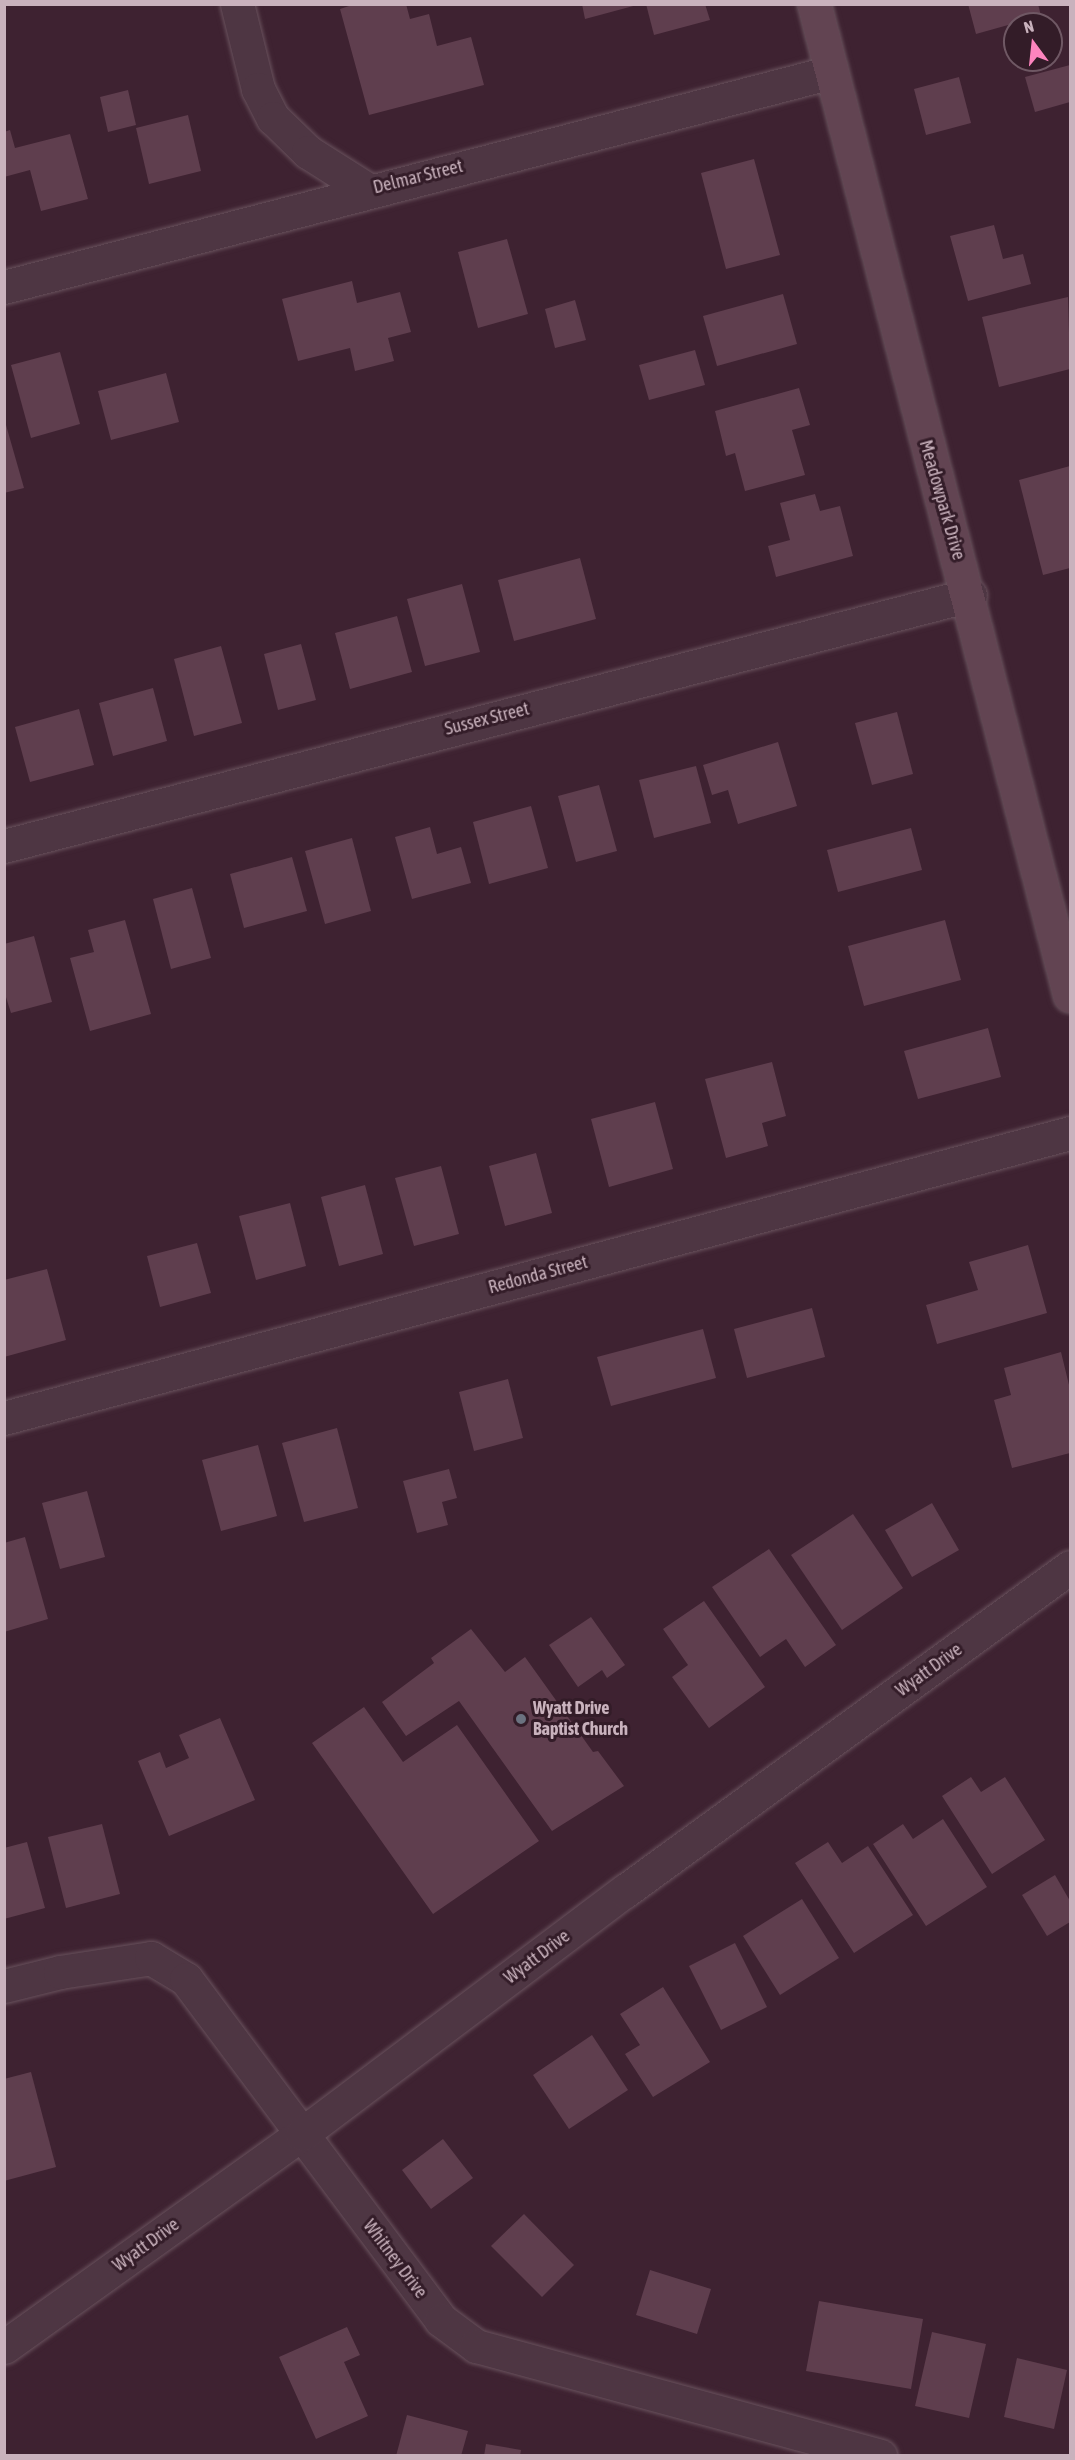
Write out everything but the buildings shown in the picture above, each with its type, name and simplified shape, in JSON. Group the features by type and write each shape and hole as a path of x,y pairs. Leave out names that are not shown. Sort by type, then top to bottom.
{"street":[{"path":"237,4 258,89 273,118 308,152 368,190"},
{"name":"Meadowpark Drive","path":"814,4 927,446 970,595 1071,996"},
{"name":"Delmar Street","path":"4,287 368,190 832,72"},
{"name":"Sussex Street","path":"4,846 970,595"},
{"name":"Redonda Street","path":"4,1418 1071,1133"},
{"name":"Wyatt Drive","path":"4,2347 302,2134 615,1898 1071,1567"},
{"name":"Whitney Drive","path":"4,1986 60,1972 151,1958 186,1979 441,2320 476,2346 880,2456"}],"place":[{"name":"Wyatt Drive Baptist Church","path":"521,1719"}]}
